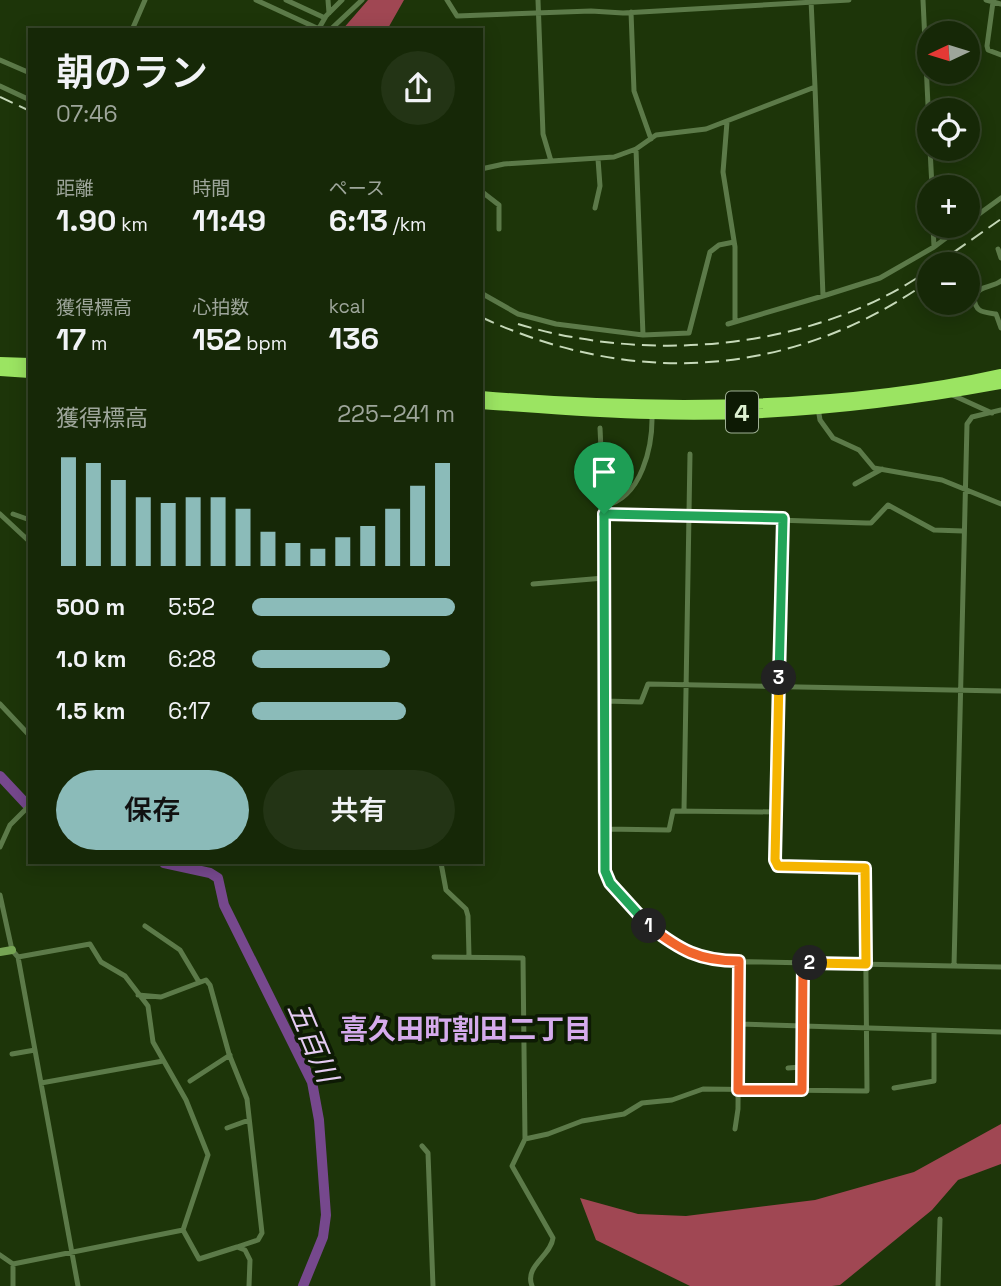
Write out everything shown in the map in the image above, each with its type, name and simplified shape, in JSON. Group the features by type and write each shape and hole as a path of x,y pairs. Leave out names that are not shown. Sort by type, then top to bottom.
{"highway":[{"path":"0,362 28,363"},
{"path":"0,371 28,373"},
{"name":"4","path":"483,396 652,403 817,399 1001,374"},
{"name":"4","path":"483,404 652,415 818,408 1001,384"}],"street":[{"path":"133,28 145,0"},
{"path":"256,0 316,28"},
{"path":"286,0 327,15"},
{"path":"308,0 309,10"},
{"path":"327,15 328,0"},
{"path":"319,28 342,0"},
{"path":"332,28 362,0"},
{"path":"447,0 457,16 631,12 655,8 849,0"},
{"path":"538,0 543,134 551,162"},
{"path":"652,0 655,8"},
{"path":"923,0 928,98"},
{"path":"811,1 823,296"},
{"path":"1001,4 990,1 987,46 988,50 1001,55"},
{"path":"631,12 634,91 651,139"},
{"path":"0,60 28,72"},
{"path":"0,86 28,99"},
{"path":"483,169 504,164 598,159 625,154 666,132 701,131 815,88"},
{"path":"727,122 723,172 734,242 735,321"},
{"path":"636,149 643,335"},
{"path":"594,208 600,186 598,159"},
{"path":"483,193 499,205 499,229"},
{"path":"980,213 1001,198"},
{"path":"934,238 934,247"},
{"path":"728,324 775,312 880,278 946,238"},
{"path":"483,294 518,314 556,324 643,335 689,334 710,252 719,245 734,242"},
{"path":"998,249 1001,257"},
{"path":"1001,281 995,286 983,288 974,296 976,308 980,312 996,314 1001,328"},
{"path":"948,393 992,413"},
{"path":"604,506 620,498 640,475 650,449 652,403"},
{"path":"818,408 820,420 833,438 859,450 870,465 923,475 966,488 1001,504"},
{"path":"954,966 967,422 972,417 1001,410"},
{"path":"600,428 604,506 607,878 649,927 702,959 1001,967"},
{"path":"684,810 690,454"},
{"path":"855,484 882,469"},
{"path":"604,514 871,523 888,505 934,530 963,531"},
{"path":"0,514 28,540"},
{"path":"13,514 28,519"},
{"path":"525,1139 548,1134 582,1121 624,1114 642,1103 672,1100 695,1090 867,1091 865,868 778,866 776,812 783,518"},
{"path":"533,584 604,578"},
{"path":"605,701 641,702 648,684 1001,691"},
{"path":"0,704 28,734"},
{"path":"0,847 10,825 28,807"},
{"path":"606,830 668,830 671,811 776,812"},
{"path":"441,864 446,890 466,909 469,956"},
{"path":"0,895 35,1050 78,1286"},
{"path":"145,926 180,950 199,982"},
{"path":"0,952 15,954 90,944 101,962 125,976 137,995 149,1008 153,1042 186,1100 208,1155 183,1230 199,1259 258,1240 262,1233 245,1088 230,1055 210,985 206,980 161,997 137,995"},
{"path":"434,957 523,958 525,1139 514,1159 512,1170 553,1238 552,1245 532,1272 532,1286"},
{"path":"735,1129 739,961"},
{"path":"802,1090 803,962"},
{"path":"739,1024 1001,1032"},
{"path":"894,1088 934,1081 934,1031"},
{"path":"12,1054 35,1050"},
{"path":"190,1081 230,1055"},
{"path":"41,1083 163,1061"},
{"path":"788,1068 801,1067"},
{"path":"227,1128 249,1120"},
{"path":"422,1146 428,1153 433,1286"},
{"path":"938,1286 937,1243 940,1219"},
{"path":"0,1255 13,1264 183,1230"},
{"path":"237,1247 243,1248 249,1256 248,1286"},
{"path":"13,1264 13,1286"}],"shaded area":[{"path":"368,0 404,0 388,28 344,28"},
{"path":"1001,1124 1001,1164 958,1180 932,1210 840,1285 690,1286 596,1240 580,1198 638,1214 686,1216 815,1200 914,1172"}],"waterway":[{"name":"五百川","path":"0,776 28,806"},
{"name":"五百川","path":"169,864 210,873 218,878 224,905 312,1082 319,1120 326,1215 323,1237 303,1286"}],"railway":[{"path":"0,97 28,110"},
{"path":"954,252 1001,219"},
{"path":"518,324 569,336 622,344 676,346 730,342 783,333 835,318 884,297 917,277"},
{"path":"483,318 538,340 596,355 653,362 710,362 767,354 822,338 876,313 917,288"}],"district":[{"name":"喜久田町割田二丁目","path":"466,1029"}],"route":[{"path":"604,514 783,518 775,860 778,866 865,868 866,964 803,962 802,1090 738,1090 739,961 702,959 676,945 649,927 632,910 606,874 604,514"}]}
